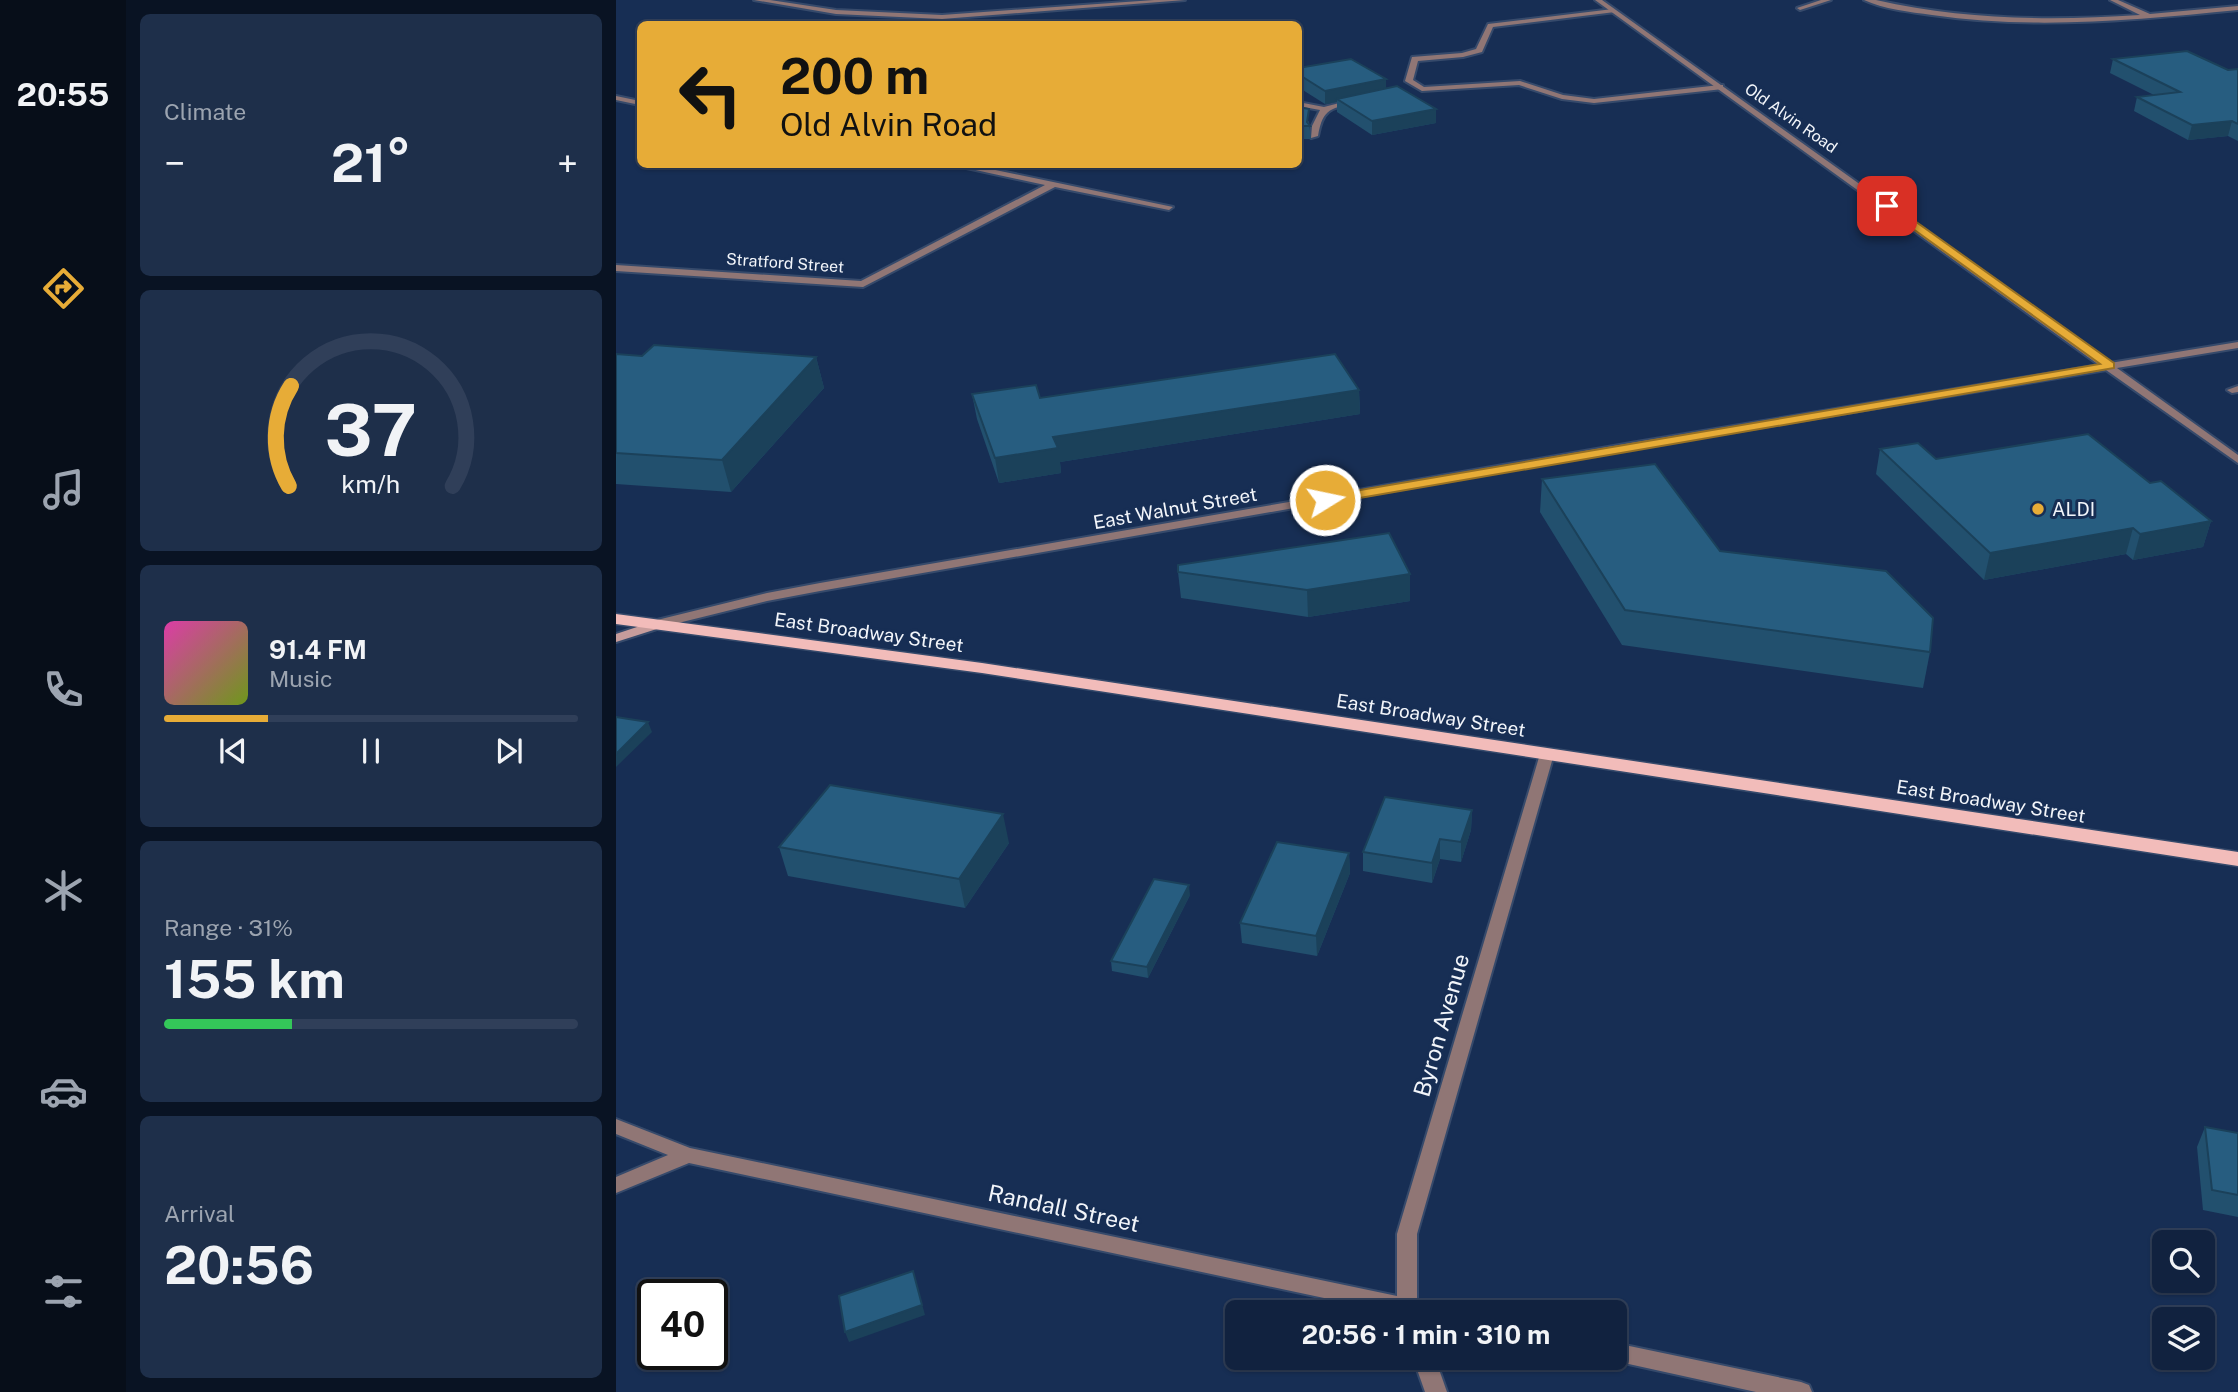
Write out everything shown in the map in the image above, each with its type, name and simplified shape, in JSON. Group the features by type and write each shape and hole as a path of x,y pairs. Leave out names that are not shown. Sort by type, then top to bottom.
{"main road":[{"name":"East Broadway Street","path":"616,619 982,668 2238,859"},
{"path":"616,638 658,624"}],"street":[{"path":"757,0 836,12 942,17 1182,0"},
{"name":"Old Alvin Road","path":"1598,0 2238,460"},
{"path":"1800,8 1828,0"},
{"path":"1867,0 1909,10 1983,21 2058,24 2238,8"},
{"path":"2113,0 2150,17"},
{"path":"1422,89 1409,81 1415,59 1463,55 1479,50 1489,25 1613,11"},
{"path":"1408,91 1520,83 1562,97 1594,101 1720,87"},
{"path":"617,99 637,102"},
{"path":"1302,105 1325,108 1367,99"},
{"path":"1314,136 1317,116 1325,108"},
{"path":"972,168 1169,207"},
{"name":"Stratford Street","path":"616,268 863,284 1054,184"},
{"name":"East Walnut Street","path":"658,624 807,590 2238,345"},
{"name":"Byron Avenue","path":"1406,1300 1407,1234 1547,754"},
{"name":"Randall Street","path":"616,1126 688,1155 1360,1300"},
{"path":"616,1185 688,1155"},
{"path":"1627,1355 1801,1392"},
{"path":"1428,1370 1436,1392"}],"building":[{"path":"2187,51 2228,70 2238,69 2238,124 2232,121 2192,125 2137,97 2180,92 2113,59"},
{"path":"1351,59 1386,79 1325,91 1302,77 1302,67"},
{"path":"1397,86 1436,109 1372,121 1337,99"},
{"path":"1302,108 1309,109 1307,122 1310,126 1302,126"},
{"path":"654,345 816,357 722,460 616,453 616,354 642,356"},
{"path":"1335,354 1359,390 1053,437 1058,448 995,458 972,394 1036,385 1040,398"},
{"path":"2088,434 2150,483 2161,481 2211,521 2140,534 2133,528 1990,553 1880,449 1918,443 1936,459"},
{"path":"1655,464 1720,551 1886,571 1933,618 1930,652 1625,610 1542,479"},
{"path":"1389,533 1410,574 1307,590 1178,572 1178,565"},
{"path":"616,717 648,722 616,754"},
{"path":"830,785 1003,814 959,879 779,847"},
{"path":"1385,797 1472,810 1461,842 1440,839 1432,863 1363,852"},
{"path":"1277,842 1349,853 1316,936 1240,923"},
{"path":"1154,879 1189,885 1147,967 1111,961"},
{"path":"2205,1127 2238,1133 2238,1195 2212,1190"},
{"path":"913,1271 922,1305 845,1332 839,1296"}],"place":[{"name":"ALDI","path":"2038,509"}],"route":[{"path":"1325,500 2110,366 1887,206"}]}
